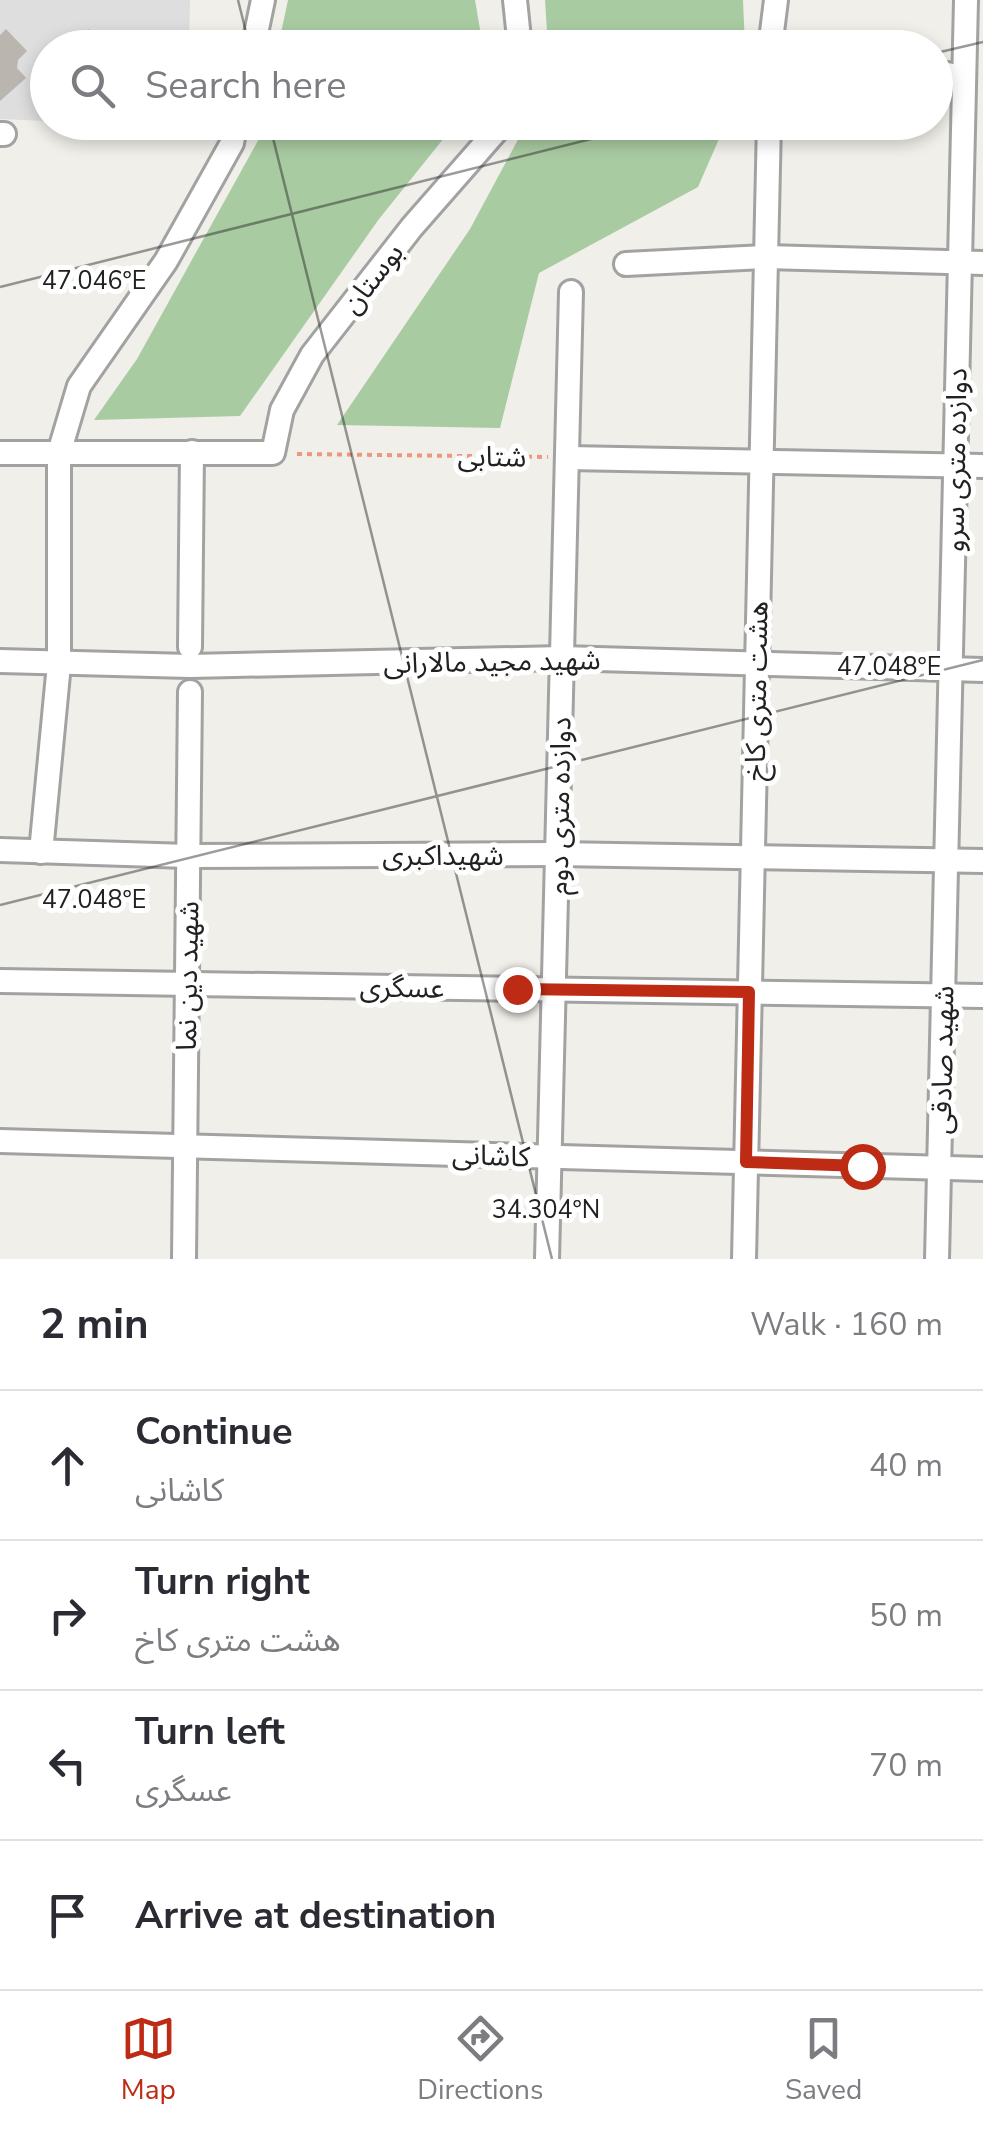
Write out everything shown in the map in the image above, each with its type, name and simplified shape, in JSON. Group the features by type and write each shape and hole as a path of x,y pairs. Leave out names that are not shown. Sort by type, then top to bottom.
{"street":[{"path":"256,30 263,0"},
{"path":"515,0 518,30"},
{"path":"773,30 776,0"},
{"name":"دوازده متری سرو","path":"946,860 955,466 971,262 964,77 966,0"},
{"path":"953,75 964,77"},
{"path":"41,852 59,664 59,452 80,386 166,261 233,140"},
{"name":"بوستان","path":"273,453 282,410 312,356 412,227 488,140"},
{"name":"هشت متری کاخ","path":"744,1259 768,140"},
{"path":"626,264 766,257 971,262"},
{"name":"دوازده متری دوم","path":"547,1259 572,292"},
{"path":"190,648 192,452"},
{"path":"0,454 273,453"},
{"name":"شتابی","path":"568,458 983,466"},
{"name":"شهید مجید مالارانی","path":"0,661 190,666 562,658 983,670"},
{"name":"شهید دین نما","path":"184,1259 190,692"},
{"name":"شهیداکبری","path":"0,850 188,856 557,854 983,861"},
{"name":"شهید صادقی","path":"937,1259 946,860"},
{"name":"عسگری","path":"0,981 983,996"},
{"name":"کاشانی","path":"0,1141 983,1169"}],"path":[{"name":"شتابی","path":"273,453 568,458"}],"shaded area":[{"path":"0,0 190,0 189,30 30,30 30,120 0,119"}],"green space":[{"path":"288,0 475,0 480,30 282,30"},
{"path":"545,0 743,0 744,30 547,30"},
{"path":"258,140 442,140 379,219 240,416 94,420 137,359"},
{"path":"518,140 719,140 698,187 539,273 500,428 337,425 470,229"}],"building":[{"path":"6,29 27,51 18,60 17,68 26,78 0,101 0,35"}],"route":[{"path":"517,989 749,992 746,1162 862,1166"}]}
